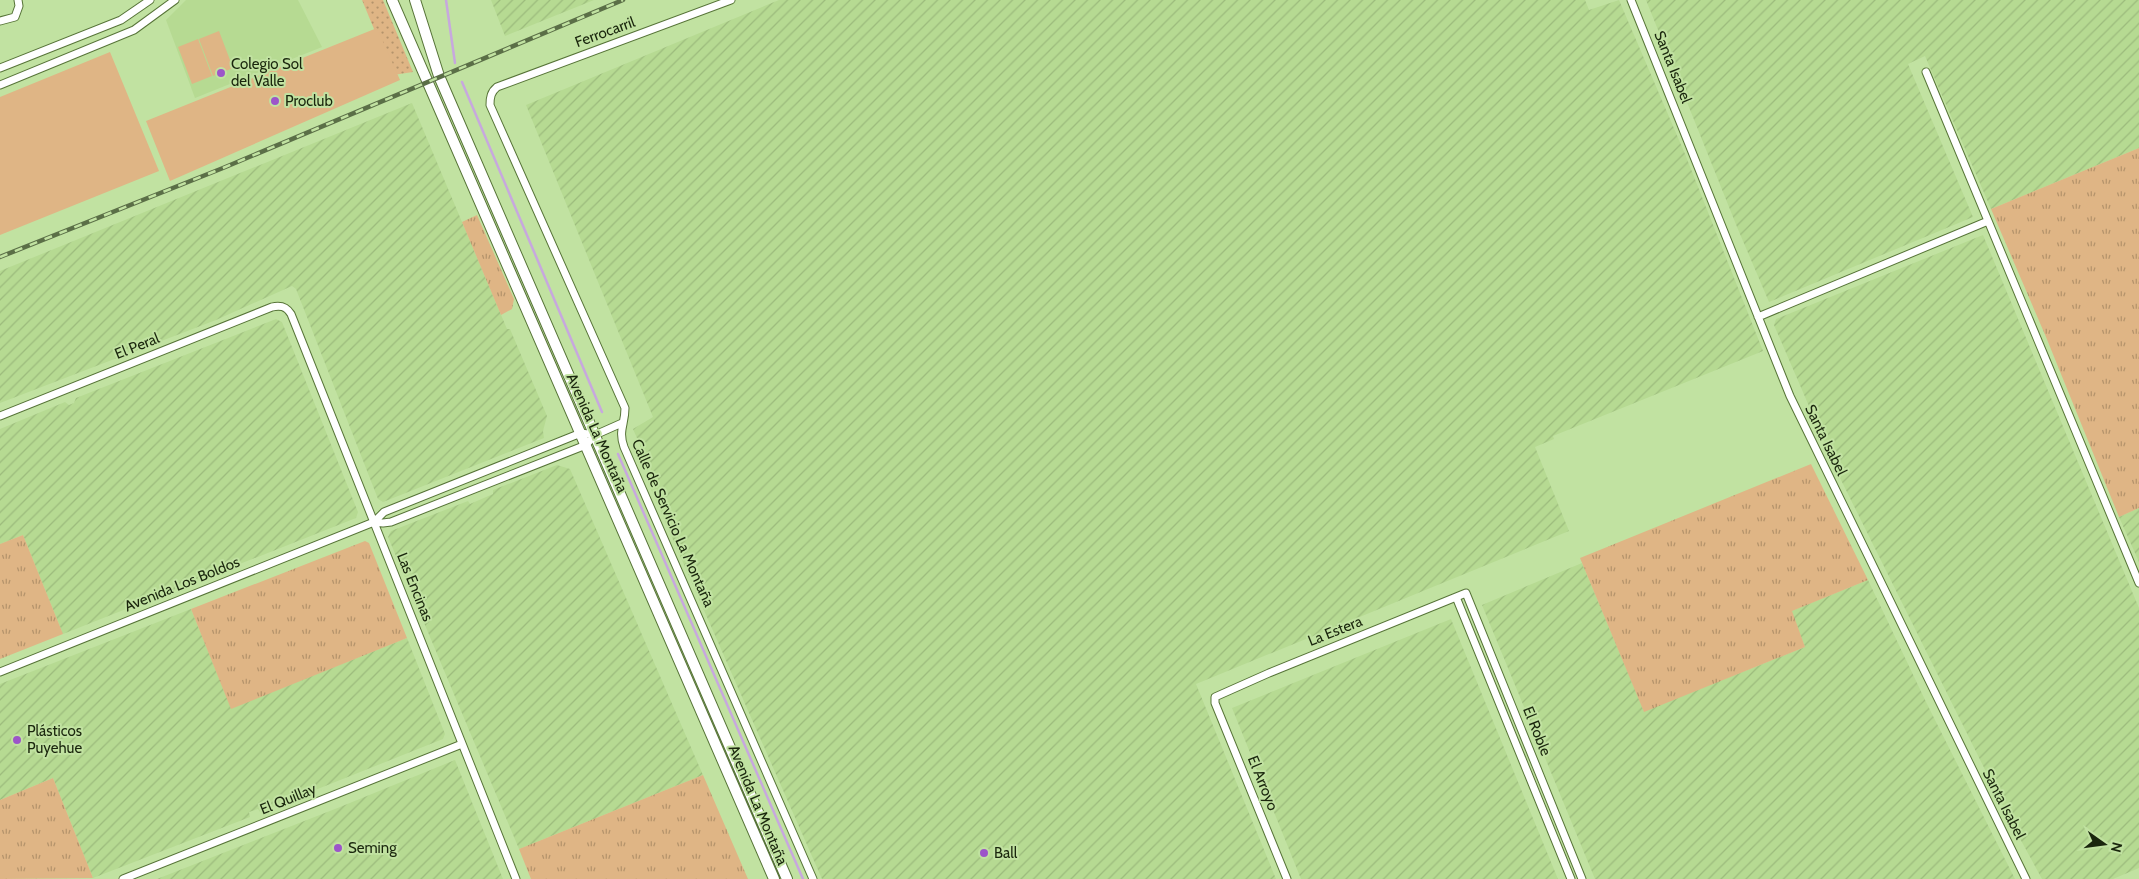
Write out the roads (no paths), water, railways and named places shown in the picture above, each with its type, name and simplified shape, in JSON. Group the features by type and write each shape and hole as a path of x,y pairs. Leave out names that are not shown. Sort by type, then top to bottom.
{"main road":[{"name":"Avenida La Montaña","path":"392,0 774,879"},
{"name":"Avenida La Montaña","path":"415,0 439,76 787,879"}],"street":[{"path":"0,22 15,17 19,6 18,0"},
{"path":"0,68 121,20 150,0"},
{"path":"0,85 134,30 175,0"},
{"name":"Ferrocarril","path":"491,94 497,87 731,0"},
{"name":"Santa Isabel","path":"1631,0 1774,359 1805,428 2026,879"},
{"path":"1926,72 2139,583"},
{"name":"Calle de Servicio La Montaña","path":"491,94 492,108 625,408 621,438 624,447 813,879"},
{"path":"1758,317 1988,221"},
{"name":"El Peral","path":"0,416 272,307 285,307"},
{"name":"Las Encinas","path":"285,307 291,314 516,879"},
{"name":"Avenida Los Boldos","path":"374,522 391,522 586,445 595,435 622,423"},
{"name":"Avenida Los Boldos","path":"0,672 374,522 384,512 581,433 595,435"},
{"name":"La Estera","path":"1215,698 1261,676 1466,593"},
{"name":"El Roble","path":"1466,593 1582,879"},
{"name":"El Roble","path":"1456,597 1571,879"},
{"name":"El Arroyo","path":"1215,698 1215,703 1287,879"},
{"name":"El Quillay","path":"123,879 462,744"}],"waterway":[{"path":"446,0 455,63"},
{"path":"462,82 602,412"},
{"path":"618,454 803,879"}],"railway":[{"path":"0,257 223,168 623,0"}],"place":[{"name":"Colegio Sol del Valle","path":"221,73"},
{"name":"Proclub","path":"275,101"},
{"name":"Plásticos Puyehue","path":"17,740"},
{"name":"Seming","path":"338,848"},
{"name":"Ball","path":"984,853"}]}
